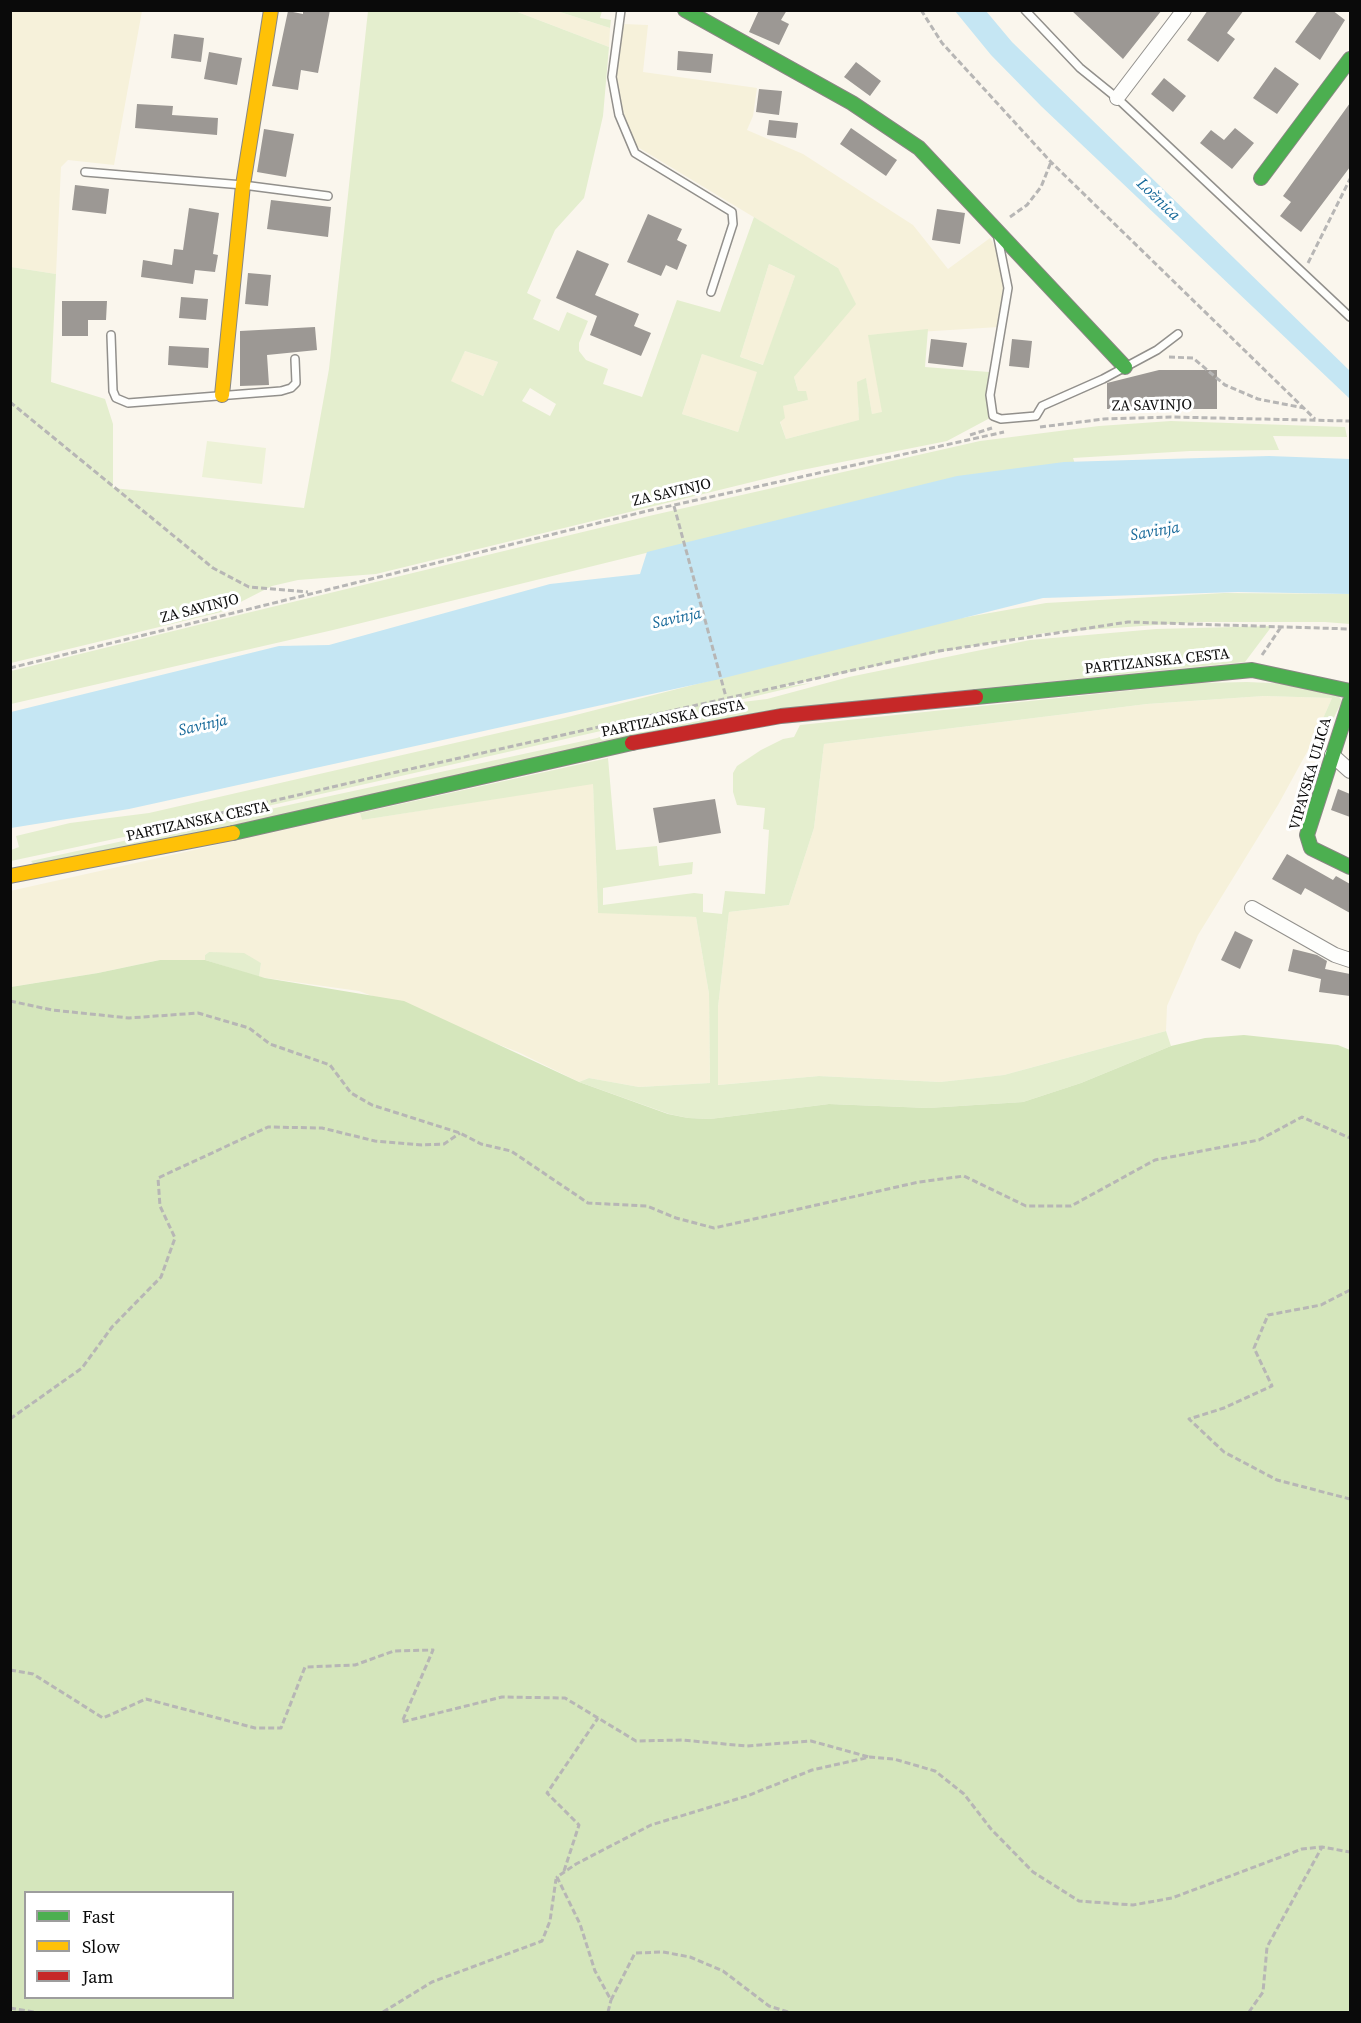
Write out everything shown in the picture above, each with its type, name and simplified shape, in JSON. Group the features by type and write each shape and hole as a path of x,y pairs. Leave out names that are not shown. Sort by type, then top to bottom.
{"street":[{"path":"222,395 243,184 271,10"},
{"path":"684,10 852,103 919,148 994,225 1085,327 1125,367"},
{"path":"1117,99 1184,10"},
{"path":"1261,178 1350,59"},
{"name":"PARTIZANSKA CESTA","path":"10,876 243,831 658,737 770,718 1252,670 1350,691"},
{"name":"VIPAVSKA ULICA","path":"1350,701 1306,836 1311,848 1350,867"},
{"path":"1332,755 1350,771"},
{"path":"1252,908 1335,955 1350,960"}],"lane":[{"path":"621,10 612,77 619,115 635,153 732,212 733,224 711,292"},
{"path":"1025,10 1080,68 1117,99 1350,317"},
{"path":"85,172 243,184 328,196"},
{"path":"994,225 1002,249 1008,288 990,395 993,416 1001,419 1036,416 1042,406 1125,367 1157,350 1178,334"},
{"path":"111,335 113,391 116,398 123,402 253,395 291,388 296,383 295,359"}],"path":[{"path":"921,10 942,42 1051,162 1316,420"},
{"path":"994,225 1027,206 1041,188 1051,162"},
{"path":"1303,273 1350,179"},
{"path":"1160,359 1172,356 1193,358 1225,385 1257,399 1304,408"},
{"path":"10,402 213,568 249,586 313,593"},
{"name":"ZA SAVINJO","path":"1038,427 1104,419 1349,421"},
{"path":"951,442 1000,425"},
{"name":"ZA SAVINJO","path":"10,668 674,506 951,442 1005,432"},
{"path":"674,506 726,697"},
{"path":"137,833 726,697 939,651 1128,622 1350,629"},
{"path":"1252,670 1281,627"},
{"path":"10,1001 52,1010 129,1018 198,1013 249,1028 270,1044 330,1065 351,1093 372,1105 460,1133 481,1144 511,1151 588,1203 647,1206 676,1218 714,1228 908,1184 964,1176 1026,1206 1071,1206 1155,1160 1259,1140 1302,1117 1350,1138"},
{"path":"10,1419 82,1368 112,1327 161,1277 175,1238 160,1206 158,1178 268,1126 322,1128 375,1141 422,1144 444,1144 460,1133"},
{"path":"1350,1290 1321,1305 1268,1315 1254,1348 1272,1386 1224,1408 1189,1419 1224,1452 1277,1480 1350,1499"},
{"path":"10,1670 33,1674 103,1718 146,1699 255,1728 281,1728 305,1667 355,1665 394,1651 433,1650 402,1722 502,1696 565,1698 636,1741 682,1740 746,1746 811,1741 870,1757 894,1759 935,1771 964,1794 991,1829 1033,1872 1079,1901 1133,1905 1172,1898 1302,1849 1322,1847 1350,1852"},
{"path":"564,1871 579,1824 547,1793 598,1718"},
{"path":"382,2013 432,1982 542,1941 549,1921 557,1877 564,1871 651,1825 747,1796 812,1770 870,1757"},
{"path":"1249,2013 1263,1992 1267,1947 1322,1847"},
{"path":"557,1877 580,1924 596,1971 611,2000"},
{"path":"608,2013 611,2000 634,1953 663,1952 690,1957 723,1971 769,2006 788,2013"},
{"path":"10,2008 34,2013"}],"shaded area":[{"path":"11,10 142,11 114,165 68,160 61,167 56,274 11,267"},
{"path":"515,11 557,11 610,28 609,47"},
{"path":"623,24 648,25 643,72 757,88 753,116 747,130 803,154 913,225 948,269 990,238 997,250 1003,288 999,327 869,335 883,413 872,414 866,379 858,408 860,420 786,439 780,421 782,406 808,400 798,391 794,377 838,268 636,146 622,110 615,72 616,54"},
{"path":"769,264 795,276 764,365 740,357"},
{"path":"465,351 498,362 483,396 450,381"},
{"path":"702,354 758,371 738,432 682,414"},
{"path":"1264,696 1332,698 1313,741 1278,805 1198,935 1167,1006 1166,1031 1004,1075 940,1082 819,1076 717,1085 718,1007 729,912 789,905 814,828 824,744 1147,704"},
{"path":"593,783 598,912 696,917 709,994 710,1083 639,1087 589,1078 579,1082 518,1052 359,991 259,977 261,963 248,957 209,952 205,955 205,960 160,960 11,987 10,891 360,813 362,820"}],"green space":[{"path":"368,11 515,11 609,47 603,116 584,198 555,230 527,293 541,300 533,319 559,331 567,312 588,321 579,343 579,351 586,360 608,369 603,384 642,397 677,300 720,312 754,217 838,268 856,304 794,377 798,391 806,391 808,400 783,406 785,418 780,422 786,439 859,420 857,382 866,378 872,414 882,412 868,335 928,329 925,367 989,372 986,395 990,418 947,441 797,471 376,574 298,580 272,586 221,612 11,663 11,267 56,274 51,382 105,399 113,424 113,488 304,508 329,369","holes":["769,264 795,276 763,365 740,357","465,351 498,362 483,396 451,381","702,354 757,372 738,432 682,414","530,388 556,404 550,416 522,401"]},
{"path":"557,11 602,11 600,18 611,20 610,28"},
{"path":"1171,421 1345,427 1347,437 1273,436 1279,450 1190,451 1073,458 1075,464 650,552 333,630 11,704 11,671 218,620 649,516 980,441 1099,426"},
{"path":"207,441 266,448 262,484 202,477"},
{"path":"1224,593 1350,594 1350,624 1197,622 1045,633 945,651 774,688 811,683 718,705 767,699 849,677 1030,640 1156,629 1272,626 1245,662 855,701 280,815 36,867 31,861 597,738 632,724 11,861 11,850 19,847 16,836 70,823 149,813 564,718 939,622 1046,603"},
{"path":"1202,683 1294,684 1338,695 1342,701 1321,744 1313,741 1332,698 1264,696 1147,704 824,744 814,828 789,905 729,912 718,1007 718,1085 819,1076 940,1082 1004,1075 1166,1031 1171,1046 1081,1083 1023,1102 928,1108 829,1104 710,1119 669,1114 579,1082 589,1078 639,1087 710,1083 709,994 696,917 598,913 593,784 362,820 360,813 608,758 616,850 657,846 659,866 693,862 692,874 603,888 603,905 694,893 703,894 703,912 722,914 725,891 765,894 769,830 763,829 765,808 737,805 733,792 733,773 737,766 761,750 783,739 794,737 800,725"},
{"path":"209,952 244,953 261,963 259,977 205,960 205,955"},
{"path":"160,960 205,960 265,978 404,1001 579,1082 668,1114 688,1118 710,1119 829,1104 928,1108 1023,1102 1081,1083 1171,1046 1205,1038 1244,1035 1338,1045 1350,1050 1350,2012 11,2012 11,987"}],"water":[{"name":"Ložnica","path":"955,11 986,11 1012,42 1350,371 1350,399 1041,106 991,55"},
{"name":"Savinja","path":"1269,456 1350,459 1350,594 1238,592 1043,598 720,679 129,809 11,828 11,712 279,646 329,645 550,584 640,574 647,552 957,476 1064,462"}],"building":[{"path":"303,10 330,10 318,73 301,70 298,90 272,86 288,11 303,14"},
{"path":"759,10 787,10 781,20 789,24 779,45 749,32"},
{"path":"1071,10 1162,10 1123,59"},
{"path":"1208,10 1244,10 1227,33 1235,39 1218,62 1187,40"},
{"path":"1318,10 1332,10 1345,20 1320,60 1295,42"},
{"path":"174,34 204,38 201,62 171,58"},
{"path":"678,51 713,54 711,73 677,70"},
{"path":"209,52 242,58 237,85 204,79"},
{"path":"856,62 881,81 870,96 844,77"},
{"path":"1275,67 1299,84 1277,114 1253,98"},
{"path":"1164,78 1186,96 1173,112 1151,94"},
{"path":"759,89 782,91 779,115 756,112"},
{"path":"1350,103 1350,167 1301,232 1280,216 1291,202 1283,196"},
{"path":"137,104 173,106 172,115 218,118 217,135 135,128"},
{"path":"769,120 798,123 796,138 767,135"},
{"path":"851,128 897,160 886,176 840,144"},
{"path":"1235,128 1254,143 1232,169 1200,143 1211,130 1224,140"},
{"path":"264,129 294,134 286,177 257,172"},
{"path":"75,185 109,189 106,214 72,210"},
{"path":"271,200 331,207 328,237 267,229"},
{"path":"189,208 219,213 213,254 218,255 215,272 195,270 193,284 141,277 143,260 172,265 174,249 183,250"},
{"path":"937,209 965,213 960,244 932,240"},
{"path":"648,214 682,229 677,240 687,245 677,270 666,265 661,276 627,262"},
{"path":"577,250 609,264 595,295 639,314 634,326 651,333 641,356 590,335 597,316 556,298"},
{"path":"248,273 271,275 268,306 245,304"},
{"path":"181,297 208,299 206,320 179,318"},
{"path":"62,301 107,301 106,320 88,320 88,336 62,336"},
{"path":"315,327 317,350 267,355 269,385 240,386 240,331"},
{"path":"931,339 967,343 963,367 928,363"},
{"path":"1012,339 1032,341 1029,368 1009,366"},
{"path":"169,346 209,348 208,368 168,365"},
{"path":"1159,370 1217,370 1217,409 1107,409 1107,383"},
{"path":"1338,789 1350,794 1350,817 1331,810"},
{"path":"715,799 721,833 659,843 653,808"},
{"path":"1287,854 1333,880 1336,876 1350,884 1350,913 1305,888 1301,895 1272,879"},
{"path":"1235,931 1253,940 1240,969 1221,960"},
{"path":"1293,949 1317,955 1327,961 1325,969 1350,974 1350,996 1319,992 1321,979 1288,971"}],"traffic: fast":[{"path":"685,10 852,103 919,148 1125,367"},
{"path":"1261,178 1350,59"},
{"path":"976,697 1252,670 1350,691"},
{"path":"1350,701 1307,835 1311,848 1350,867"},
{"path":"233,833 632,743"}],"traffic: slow":[{"path":"222,395 243,185 271,10"},
{"path":"10,876 233,833"}],"traffic: jam":[{"path":"632,743 781,716 976,697"}]}
